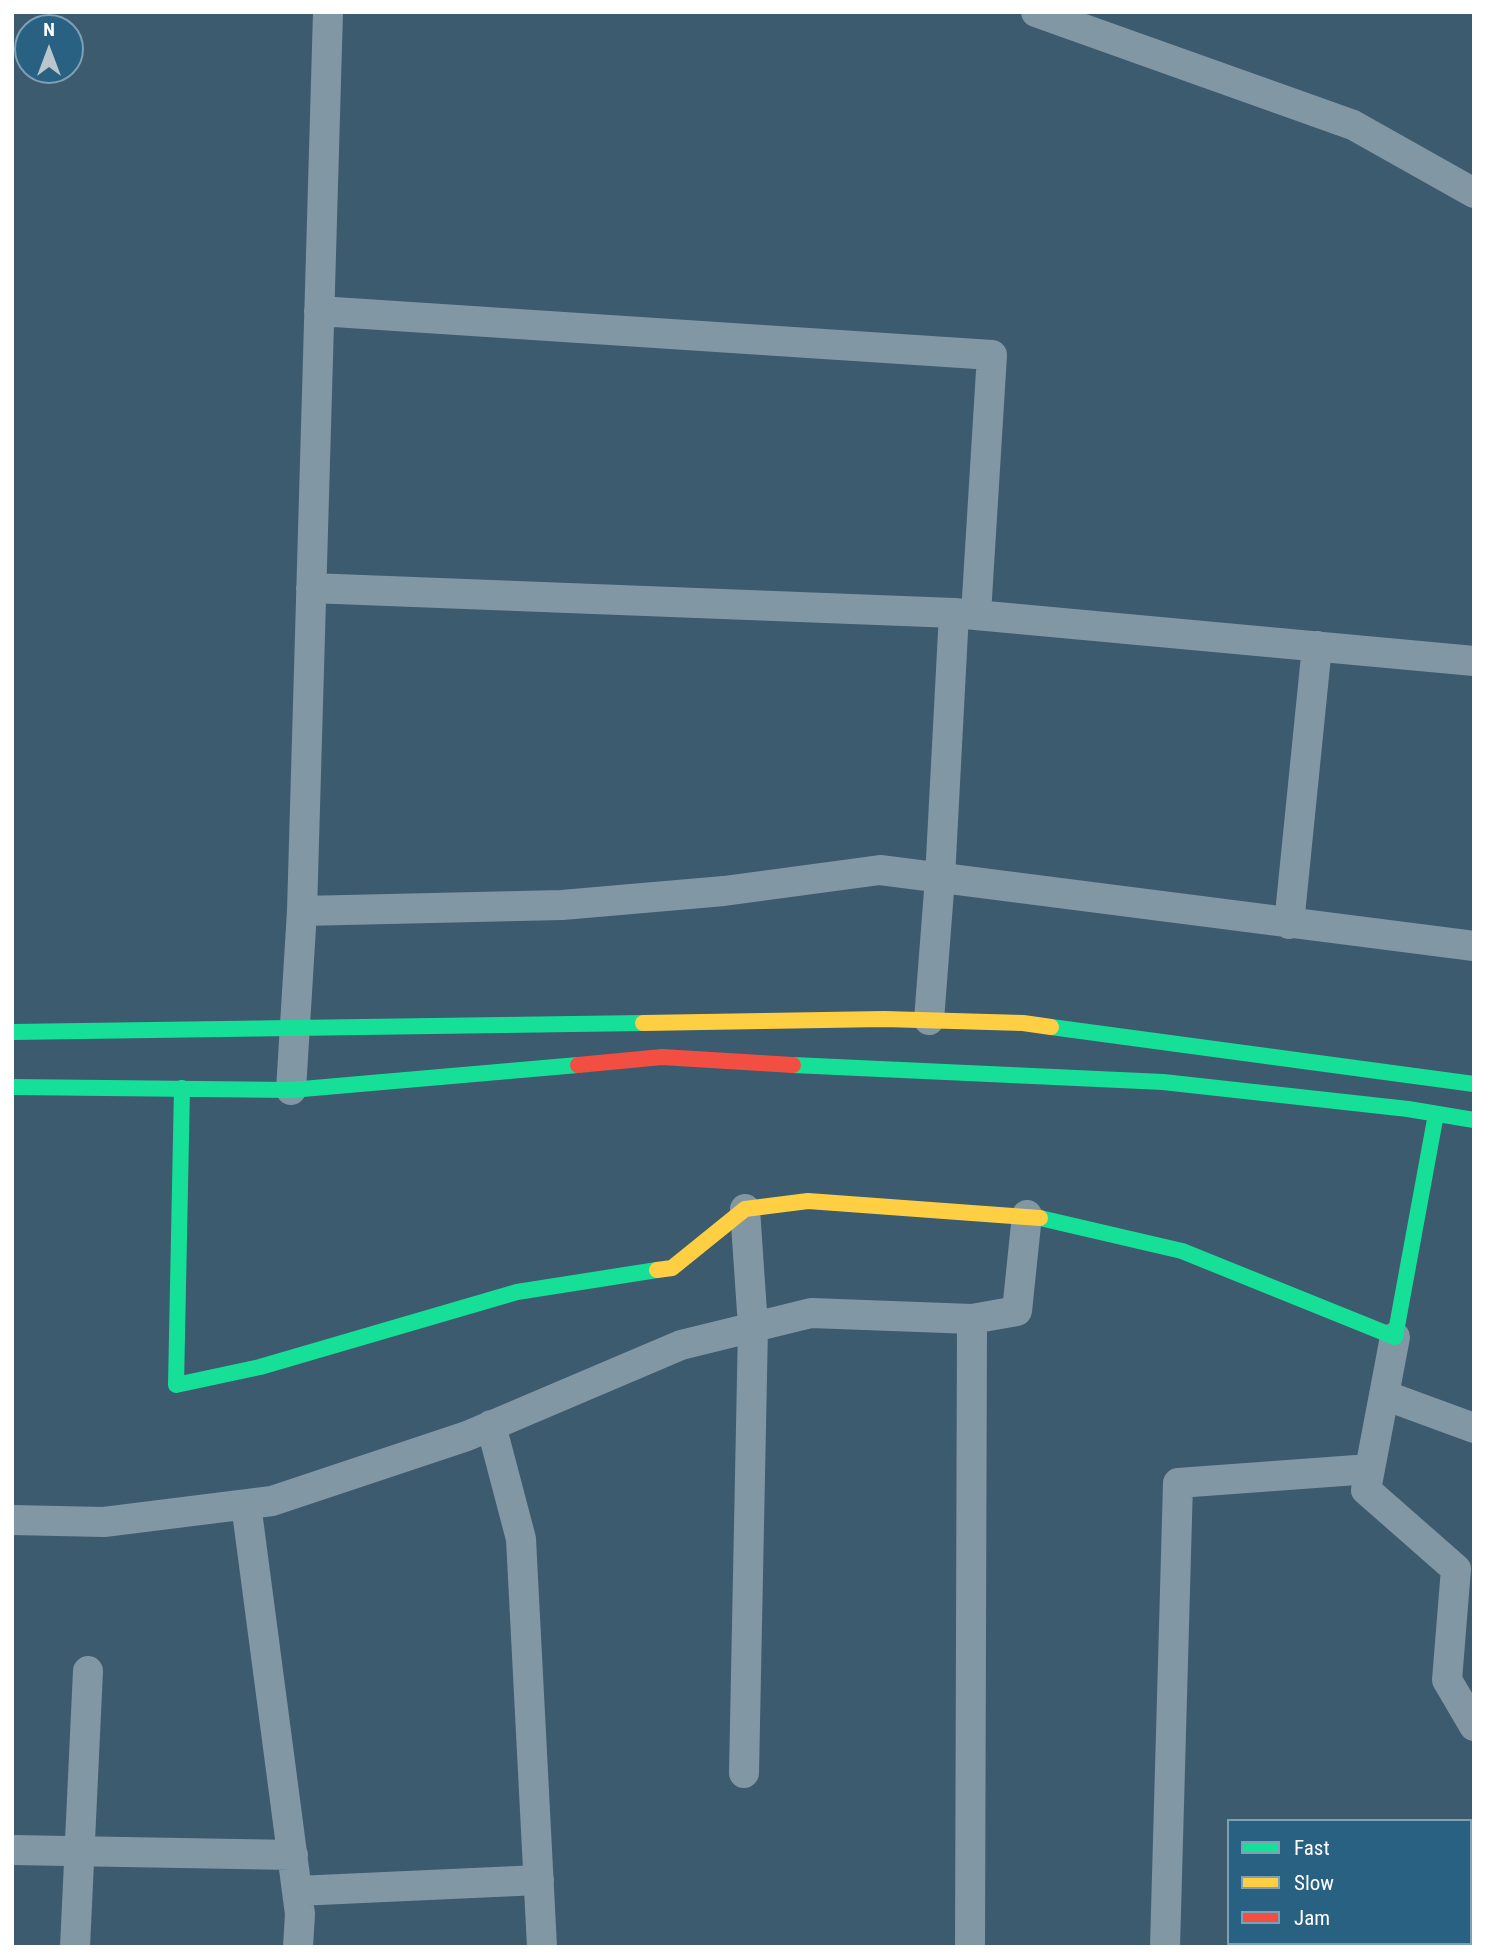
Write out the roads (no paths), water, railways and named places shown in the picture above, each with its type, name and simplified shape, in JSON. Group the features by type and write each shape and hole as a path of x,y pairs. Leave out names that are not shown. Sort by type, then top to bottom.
{"street":[{"path":"291,1090 302,911 328,12"},
{"path":"1036,12 1353,125 1474,193"},
{"path":"319,312 992,355 965,613 929,1020"},
{"path":"311,588 965,613 1474,661"},
{"path":"1289,924 1317,646"},
{"path":"302,911 562,905 724,891 880,870 1474,946"},
{"path":"12,1032 929,1020 1023,1023 1474,1084"},
{"path":"12,1087 291,1090 662,1057 924,1073 1163,1082 1474,1120"},
{"path":"182,1088 176,1385 260,1367 517,1293 672,1268 744,1209 808,1201 1027,1215 1182,1251 1395,1337"},
{"path":"1436,1114 1366,1490 1456,1569 1447,1680 1474,1726"},
{"path":"744,1209 753,1327 744,1773"},
{"path":"12,1520 104,1522 272,1501 491,1425 681,1345 811,1313 972,1319 1017,1311 1027,1215"},
{"path":"970,1947 972,1319"},
{"path":"1384,1395 1474,1428"},
{"path":"491,1425 521,1539 542,1947"},
{"path":"1165,1947 1178,1483 1370,1469"},
{"path":"246,1504 293,1855 300,1914 299,1947"},
{"path":"75,1947 88,1671"},
{"path":"12,1850 293,1855"},
{"path":"1472,1892 1474,1862"},
{"path":"297,1891 539,1880"}]}
